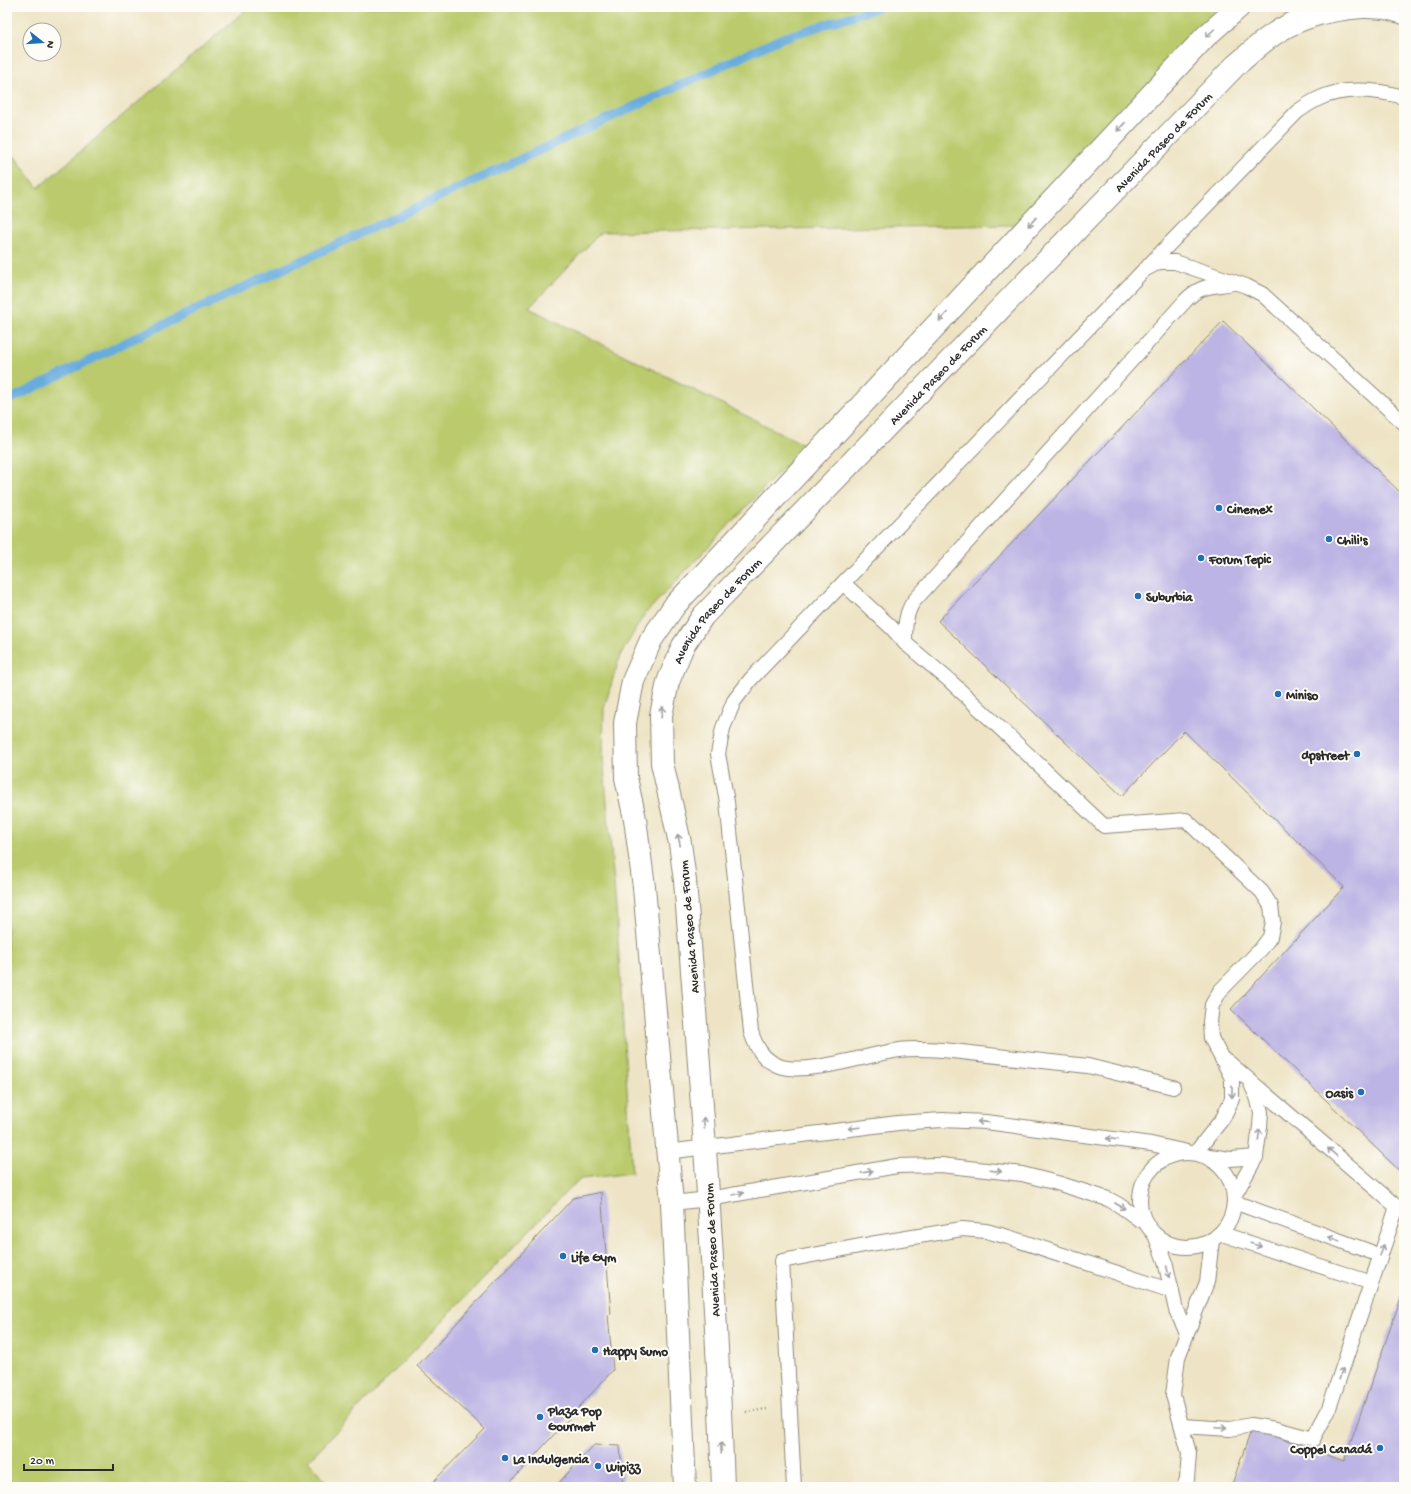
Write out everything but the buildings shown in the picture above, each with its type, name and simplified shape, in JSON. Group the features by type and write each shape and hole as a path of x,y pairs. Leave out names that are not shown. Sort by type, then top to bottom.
{"street":[{"path":"685,1487 672,1203 644,888 635,819 626,778 625,723 633,681 651,640 674,605 1206,36 1239,7"},
{"name":"Avenida Paseo de Forum","path":"723,1487 706,1146 685,881 680,843 662,763 661,716 668,682 683,646 703,616 1236,65 1268,38 1298,21 1344,8 1363,7"},
{"path":"1367,7 1386,8 1404,13"}],"lane":[{"path":"1173,1087 1088,1066 942,1050 900,1050 813,1067 780,1067 764,1058 751,1032 727,802 718,754 722,728 734,701 751,679 1297,112 1319,98 1344,91 1373,90 1404,97"},
{"path":"1144,270 1159,262 1175,262 1237,283 1262,294 1404,423"},
{"path":"905,643 906,623 910,606 914,600 1186,300 1195,291 1203,288 1237,283"},
{"path":"843,583 891,627 905,643 950,680 1104,826 1186,820 1262,892 1271,906 1273,922 1270,937 1261,949 1220,991 1212,1006 1210,1022 1211,1038 1232,1078 1232,1099 1223,1118 1196,1153"},
{"path":"1182,1426 1230,1429 1251,1425 1276,1429 1313,1439 1328,1411 1397,1207 1220,1056"},
{"path":"1234,1199 1256,1157 1260,1126 1261,1112 1257,1096 1249,1080"},
{"path":"667,1152 898,1123 942,1120 994,1123 1151,1144 1231,1159 1256,1157"},
{"path":"1184,1487 1187,1479 1189,1452 1173,1395 1178,1357 1207,1282 1215,1237 1225,1228 1232,1213 1234,1199 1231,1183 1225,1171 1212,1160 1196,1153 1170,1155 1162,1159 1145,1178 1140,1200 1145,1221 1155,1235 1165,1261 1176,1310 1187,1333"},
{"path":"672,1203 709,1199 897,1166 941,1165 1022,1174 1057,1183 1108,1199 1140,1220 1145,1221"},
{"path":"1234,1199 1371,1252"},
{"path":"794,1487 782,1261 870,1244 962,1229 986,1231 1008,1237 1172,1291"},
{"path":"1155,1235 1170,1244 1178,1246 1196,1246 1215,1237 1224,1235 1363,1280"}],"path":[{"path":"720,1415 790,1407"}],"green space":[{"path":"249,7 1229,7 1016,225 601,232 529,308 805,445 644,615 620,656 604,708 603,755 616,908 632,1173 581,1179 571,1187 308,1461 331,1487 7,1487 7,146 38,188"}],"waterway":[{"path":"7,401 143,334 782,38 880,7"}],"place":[{"name":"Cinemex","path":"1219,508"},
{"name":"Chili's","path":"1329,539"},
{"name":"Forum Tepic","path":"1201,558"},
{"name":"Suburbia","path":"1138,596"},
{"name":"Miniso","path":"1278,694"},
{"name":"dpstreet","path":"1357,754"},
{"name":"Oasis","path":"1361,1092"},
{"name":"Life Gym","path":"563,1256"},
{"name":"Happy Sumo","path":"595,1350"},
{"name":"Plaza Pop Gourmet","path":"540,1417"},
{"name":"Coppel Canadá","path":"1380,1448"},
{"name":"La Indulgencia","path":"505,1458"},
{"name":"Wipizz","path":"598,1466"}]}
